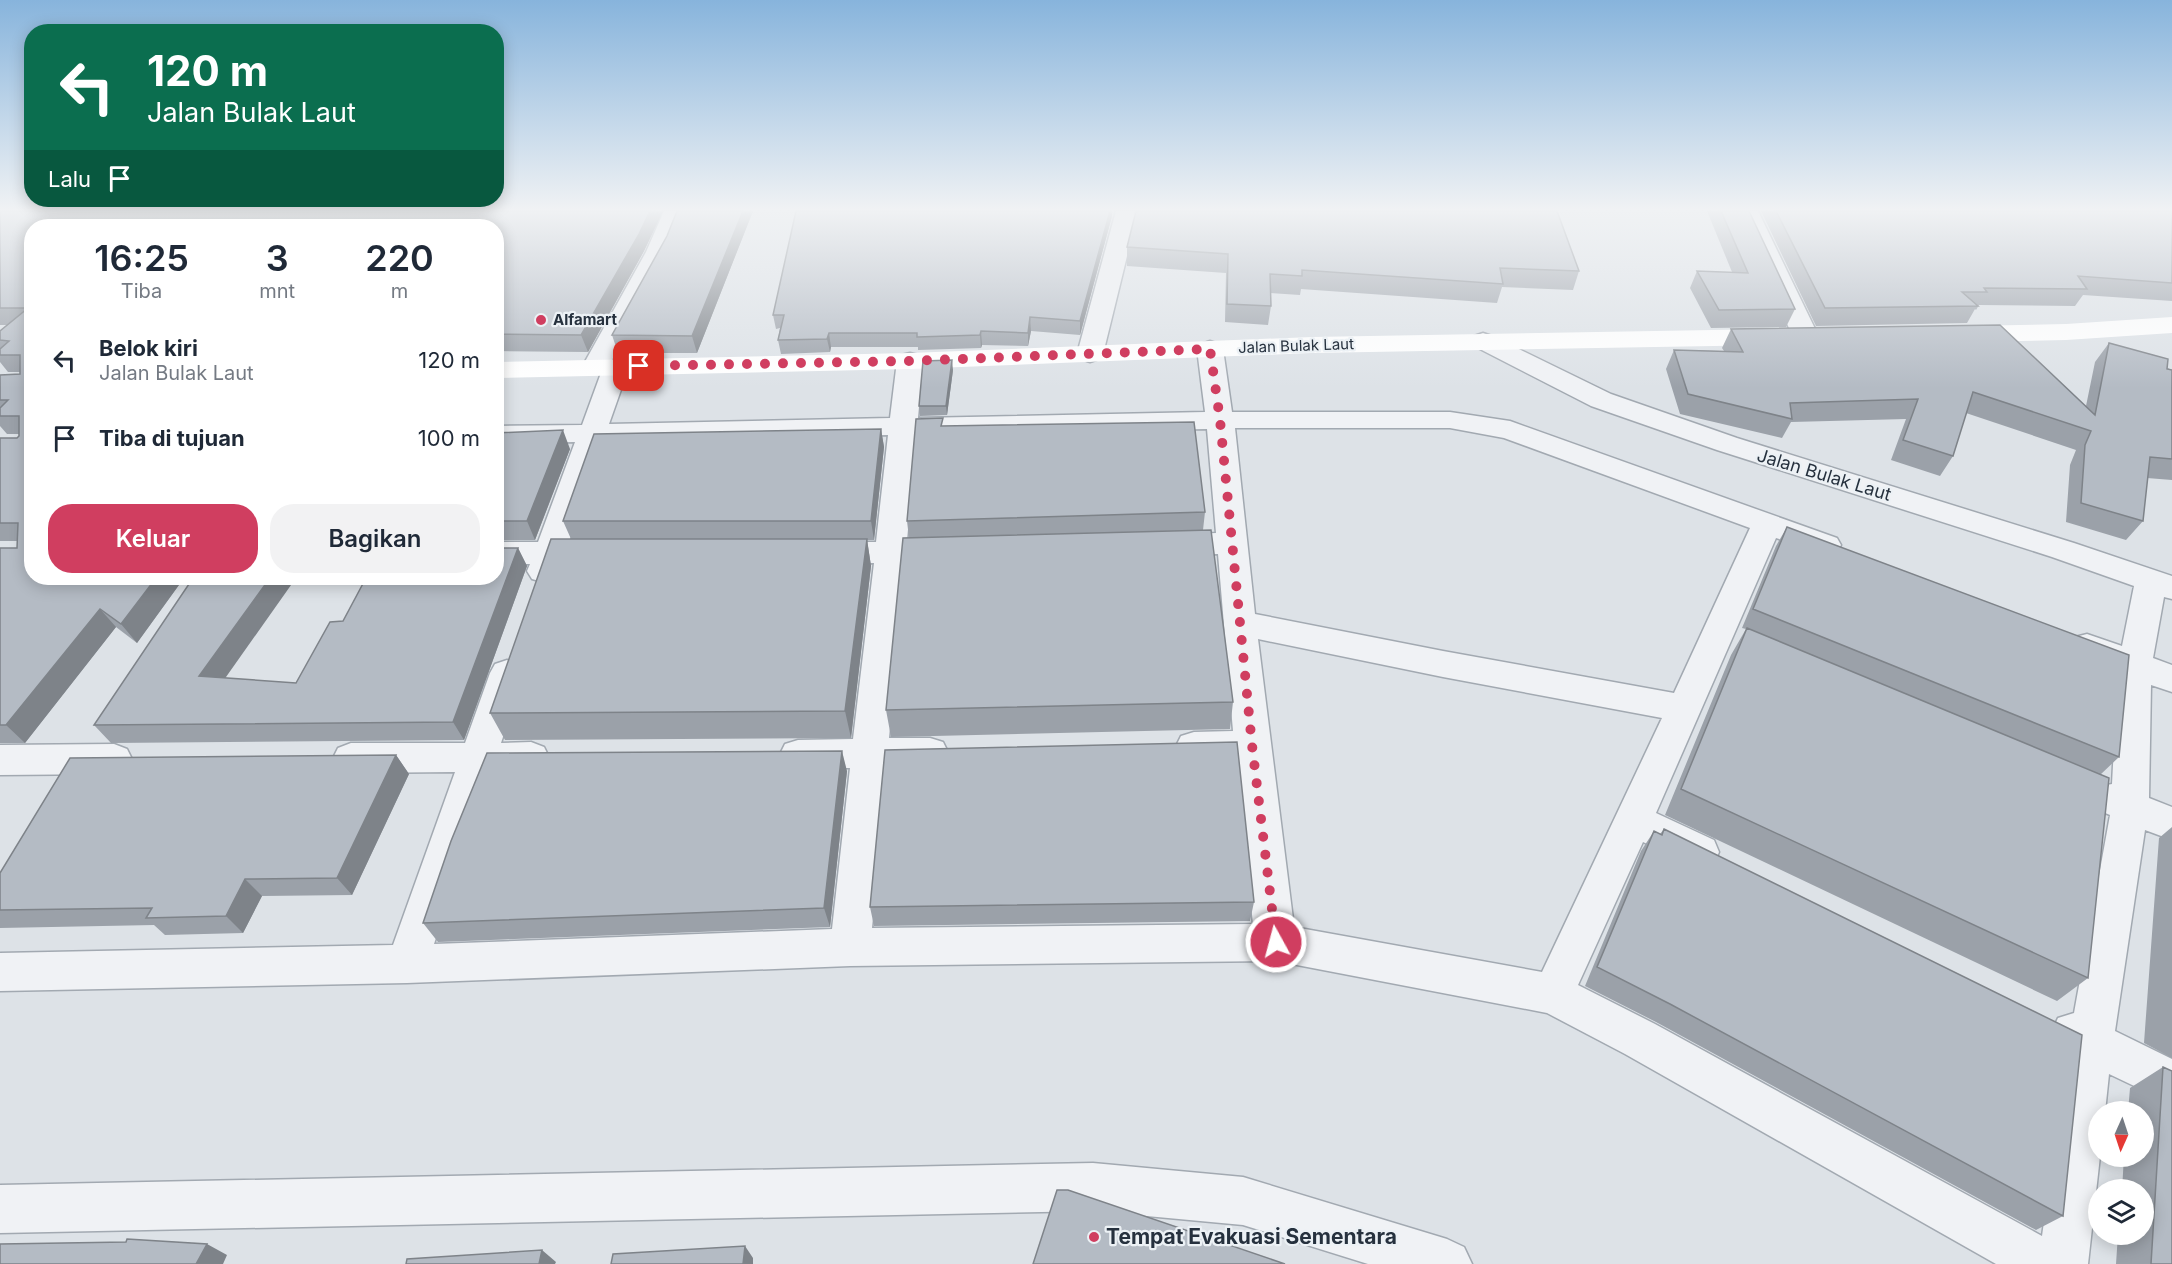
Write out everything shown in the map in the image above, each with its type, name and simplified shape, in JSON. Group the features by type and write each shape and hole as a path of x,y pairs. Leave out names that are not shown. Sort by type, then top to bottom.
{"street":[{"path":"534,596 593,433 606,367 650,270"},
{"path":"1090,354 1112,270"},
{"name":"Jalan Bulak Laut","path":"504,370 910,361 1210,349 1818,336 1781,270"},
{"path":"1936,334 2066,332 2172,325"},
{"name":"Jalan Bulak Laut","path":"1484,342 1601,400 1726,444 2052,546 2161,585"},
{"path":"1210,349 1220,420 1252,745 1276,942"},
{"path":"849,947 910,361"},
{"path":"504,435 1220,420 1450,420 1510,430 1767,522 1856,557"},
{"path":"1553,993 1634,820 1767,522"},
{"path":"1138,546 1233,543"},
{"path":"795,553 972,550"},
{"path":"504,553 620,553"},
{"path":"2063,1264 2091,1042 2130,806 2135,665 2161,585"},
{"path":"1240,623 1443,664 1684,708"},
{"path":"1718,633 1750,647"},
{"path":"2057,635 2172,679"},
{"path":"407,964 519,640"},
{"path":"1159,747 1252,745"},
{"path":"762,754 961,752"},
{"path":"314,758 562,756"},
{"path":"0,760 149,759"},
{"path":"2076,784 2172,824"},
{"path":"1634,820 1730,866"},
{"path":"0,972 407,964 849,947 1276,942 1553,993 1650,1044 2044,1264"},
{"path":"2038,1016 2172,1082"},
{"path":"0,1209 1093,1187 1243,1201 1447,1264"}],"building":[{"path":"0,270 24,270 24,308 0,308"},
{"path":"504,270 618,270 581,335 504,334"},
{"path":"648,270 719,270 692,336 612,335"},
{"path":"783,270 1094,270 1080,321 1030,317 1028,333 981,331 980,335 917,337 917,333 829,333 827,339 778,340 784,315 773,315"},
{"path":"1228,270 1500,270 1503,284 1302,270 1302,276 1270,274 1271,306 1227,304"},
{"path":"1747,270 1777,270 1795,309 1719,310 1697,271 1748,273"},
{"path":"1806,270 2172,270 2172,283 2078,276 2087,289 1984,288 1987,292 1962,292 1978,306 1825,308"},
{"path":"24,311 24,585 151,585 121,624 100,609 6,725 0,725 0,548 17,548 18,523 0,523 0,438 19,436 19,416 0,416 0,408 8,400 0,400 0,375 20,374 20,355 0,355 0,349 9,341 0,340 0,331"},
{"path":"2000,325 2095,415 2109,343 2168,359 2167,369 2172,370 2172,459 2150,457 2143,521 2081,503 2085,445 2091,431 1973,392 1953,456 1903,440 1918,399 1790,403 1792,419 1688,394 1674,350 1743,352 1731,329"},
{"path":"952,360 946,406 919,406 923,361"},
{"path":"943,418 941,426 1194,422 1205,512 907,521 916,419"},
{"path":"881,429 871,521 563,521 594,434"},
{"path":"563,430 527,521 504,521 504,433"},
{"path":"1787,527 2129,655 2119,757 1753,609"},
{"path":"1211,530 1233,702 886,710 903,538"},
{"path":"551,539 867,539 845,711 490,713"},
{"path":"504,548 518,548 453,722 94,725 188,585 265,585 199,676 296,683 330,622 343,621 362,585 504,585"},
{"path":"1747,628 2109,778 2088,978 1681,789"},
{"path":"1237,742 1254,902 870,907 885,750"},
{"path":"842,751 824,908 423,923 451,841 487,753"},
{"path":"396,755 337,878 245,879 226,916 146,918 152,908 0,910 0,873 70,758"},
{"path":"1664,829 2082,1035 2063,1216 1597,967 1654,831 1662,835"},
{"path":"2163,1067 2172,1071 2172,1264 2151,1264 2152,1245 2154,1245"},
{"path":"1057,1190 1068,1190 1285,1264 1033,1264"},
{"path":"127,1239 207,1244 196,1264 0,1264 0,1244 126,1242"},
{"path":"745,1246 743,1264 611,1264 613,1254"},
{"path":"542,1250 539,1264 406,1264 407,1259"}],"place":[{"name":"Alfamart","path":"541,320"},
{"name":"Tempat Evakuasi Sementara","path":"1094,1237"}],"route":[{"path":"639,366 910,361 1210,349 1220,420 1252,745 1276,942"}]}
